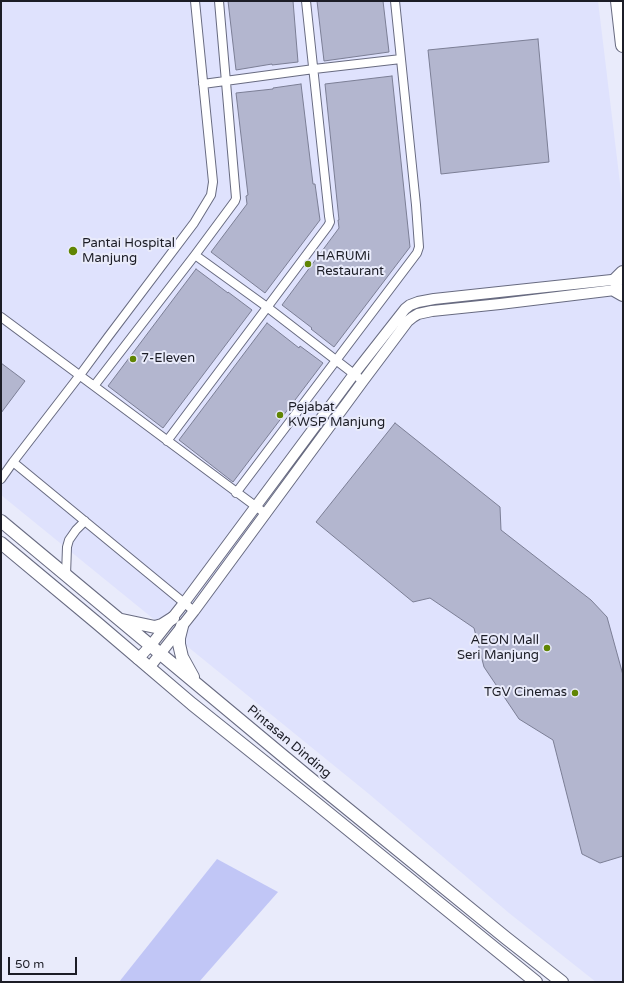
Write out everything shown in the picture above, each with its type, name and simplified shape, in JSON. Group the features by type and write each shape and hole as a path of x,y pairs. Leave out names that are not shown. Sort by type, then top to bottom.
{"highway":[{"path":"618,1 623,45"}],"main road":[{"name":"Pintasan Dinding","path":"1,520 306,775 562,982"},
{"path":"1,544 192,704 324,809 536,982"},
{"path":"118,619 155,627 177,622 182,657 196,683"}],"street":[{"path":"1,479 194,223 211,195 213,182 195,1"},
{"path":"94,386 195,255 236,198 219,1"},
{"path":"167,441 330,222 306,1"},
{"path":"236,493 417,253 419,247 395,1"},
{"path":"203,84 401,59"},
{"path":"195,255 267,307 363,381"},
{"path":"149,668 161,654 184,604 354,374 400,314 410,305 434,299 621,284"},
{"path":"138,659 151,645 177,622 194,611 408,321 418,314 432,311 500,304 621,284"},
{"path":"1,316 266,514"},
{"path":"13,462 194,611"},
{"path":"66,575 67,547 69,540 85,521"}],"shaded area":[{"path":"1,1 598,1 623,208 623,982 596,982 509,913 369,794 1,495"},
{"path":"217,859 278,892 199,982 119,982"}],"building":[{"path":"228,1 293,1 298,62 272,64 236,70"},
{"path":"317,1 383,1 389,52 324,61"},
{"path":"538,39 549,162 441,174 428,50"},
{"path":"392,76 410,247 334,347 282,305 339,228 325,84"},
{"path":"301,84 313,184 315,184 320,220 265,293 211,252 247,204 246,196 248,195 236,93"},
{"path":"196,269 252,310 163,428 108,386"},
{"path":"267,323 299,348 300,346 323,363 233,482 179,440"},
{"path":"1,363 25,381 1,413"},
{"name":"AEON Mall Seri Manjung","path":"395,423 500,507 501,530 591,600 607,617 623,675 623,856 600,863 582,854 553,740 519,719 484,667 474,628 430,598 413,602 316,522"}],"place":[{"name":"Pantai Hospital Manjung","path":"73,251"},
{"name":"HARUMi Restaurant","path":"308,264"},
{"name":"7-Eleven","path":"133,359"},
{"name":"Pejabat KWSP Manjung","path":"280,415"},
{"name":"AEON Mall Seri Manjung","path":"547,648"},
{"name":"TGV Cinemas","path":"575,693"}]}
